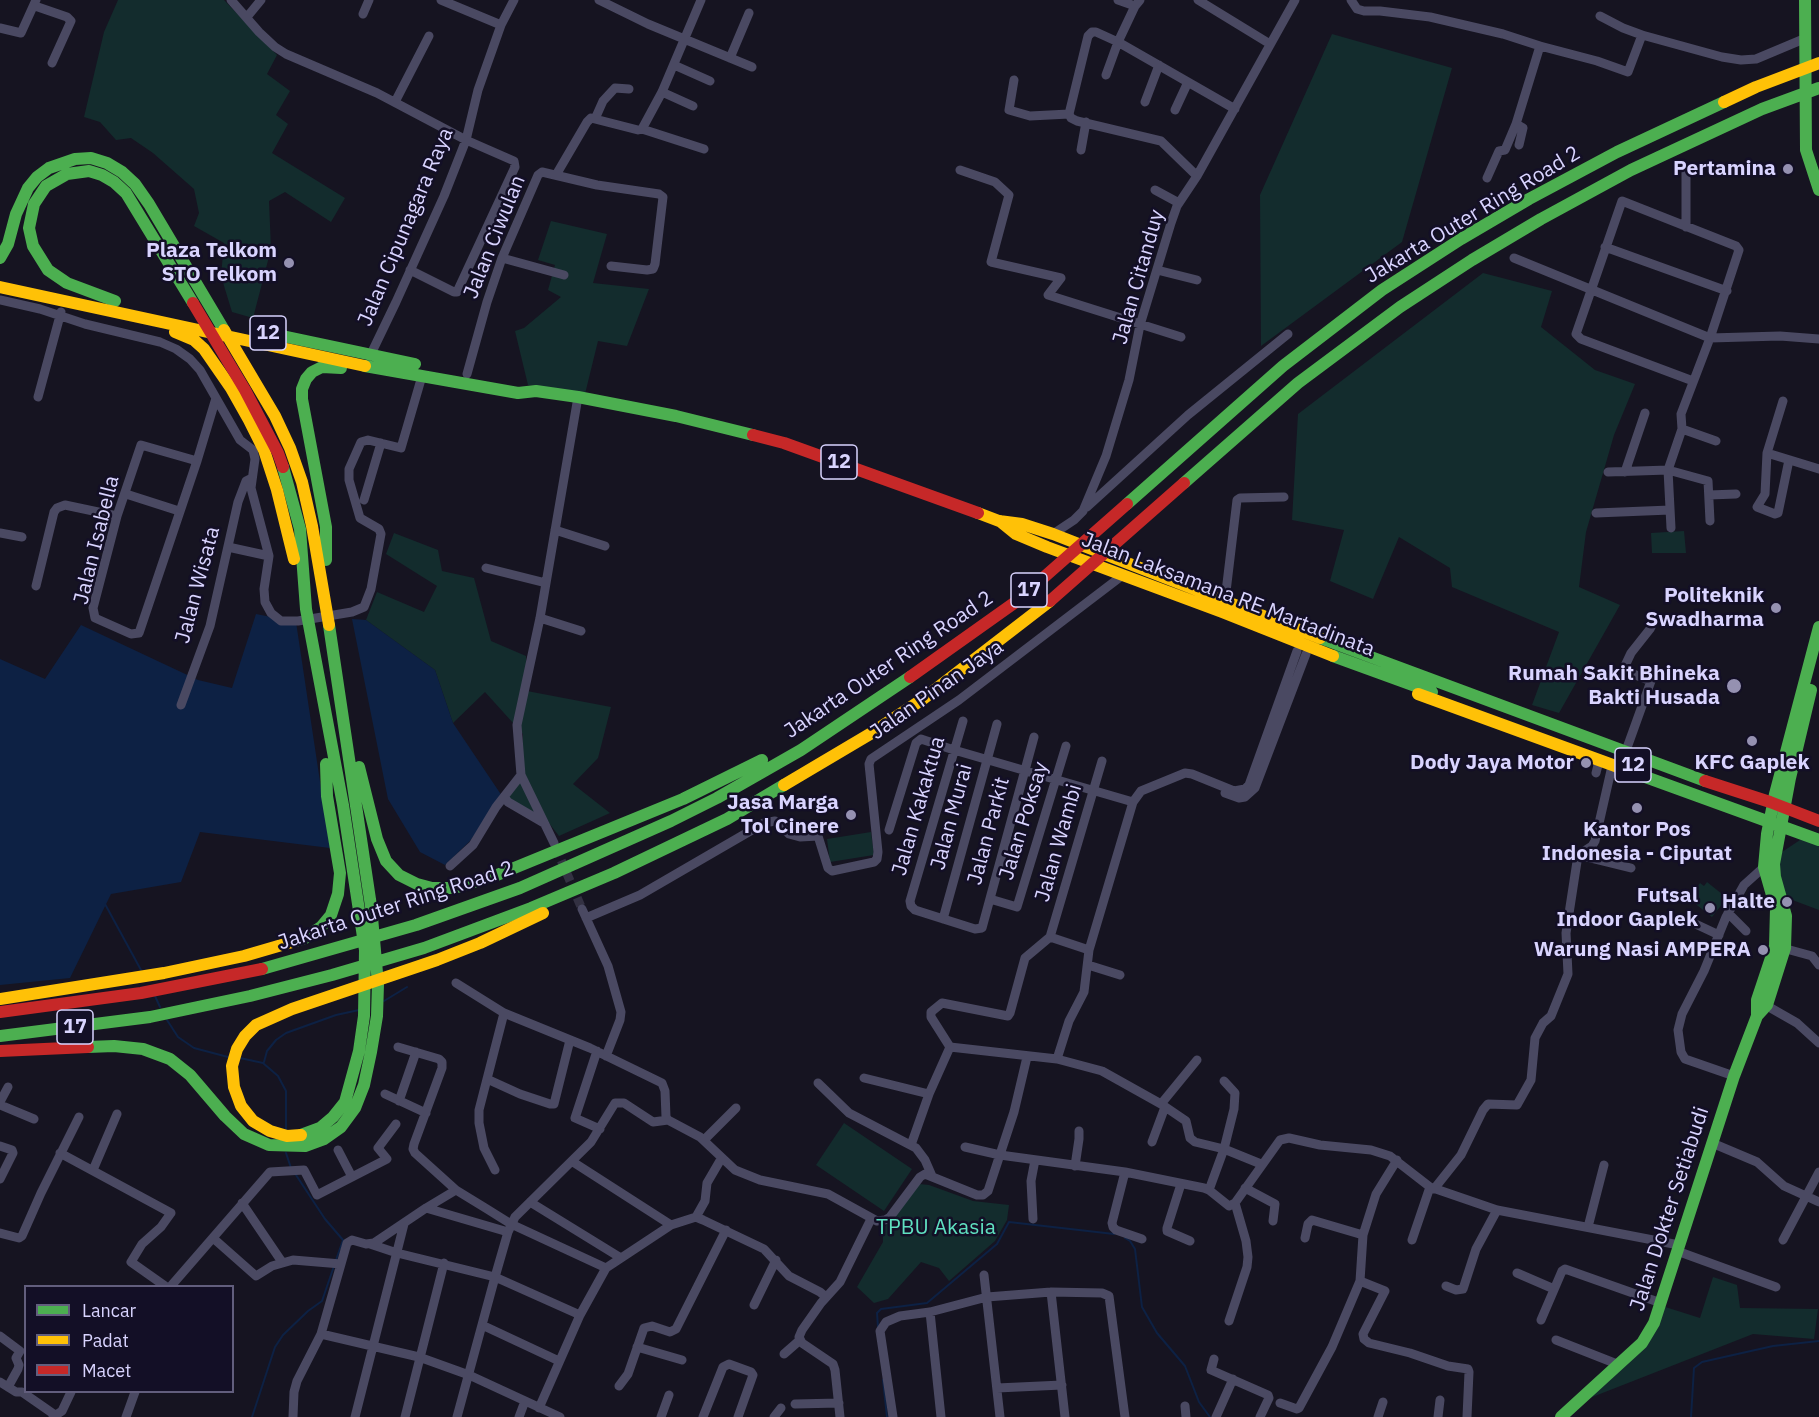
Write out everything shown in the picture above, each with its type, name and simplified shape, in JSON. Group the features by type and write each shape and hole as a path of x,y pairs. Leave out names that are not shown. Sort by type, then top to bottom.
{"main road":[{"path":"1805,0 1806,150 1819,190"},
{"name":"Jakarta Outer Ring Road 2","path":"0,1012 141,993 260,970 416,925 520,888 661,826 717,798 801,750 882,697 1017,601 1283,366 1382,290 1529,199 1617,152 1756,87 1819,63"},
{"name":"Jakarta Outer Ring Road 2","path":"0,1036 181,1011 309,981 424,948 531,908 614,873 727,819 815,768 923,699 1033,616 1298,383 1400,307 1541,219 1631,170 1762,109 1819,88"},
{"path":"0,1051 114,1046 143,1049 170,1059 190,1075 225,1116 244,1134 269,1145 290,1148 305,1146 324,1139 341,1127 355,1108 364,1085 377,1016 378,984 373,917 344,711 312,526 302,482 275,416 142,194 122,172 107,163 91,158 75,159 49,168 37,177 22,199 8,244 1,258"},
{"path":"306,608 300,529 289,485 264,422 126,193 114,182 89,171 67,174 55,180 39,195 30,215 29,228 33,246 42,262 48,270 67,282 114,306 194,340 204,349 231,388 264,450 277,490 306,608 343,805 365,950 363,1028 352,1081 345,1102 320,1128 303,1135 287,1136 270,1131 254,1122 241,1106 234,1087 232,1066 237,1049 256,1025 269,1017 480,943 536,917 614,873"},
{"name":"Jalan Laksamana RE Martadinata","path":"0,277 114,306 368,360 467,374 522,385 536,391"},
{"name":"Jalan Laksamana RE Martadinata","path":"0,287 88,306 114,306"},
{"path":"326,604 326,527 302,389 312,372 322,367 348,368 368,360"},
{"name":"Jalan Laksamana RE Martadinata","path":"368,360 422,376 518,393 536,391 578,397 676,416 784,443 999,521 1022,524 1125,562 1153,580 1318,652 1450,692"},
{"name":"Jalan Laksamana RE Martadinata","path":"999,521 1016,534 1047,548 1119,573 1225,600 1450,692"},
{"path":"1251,624 1261,637 1598,767 1612,766 1769,820 1819,840"},
{"path":"1781,796 1819,627"},
{"path":"1310,634 1344,639 1628,745 1816,808"},
{"path":"1781,796 1819,659"},
{"name":"12","path":"1450,692 1819,821"},
{"name":"12","path":"1450,692 1674,779 1769,810 1819,831"},
{"path":"344,711 377,839 386,861 399,874 417,884 432,888 454,888 496,875 683,799 882,697"},
{"path":"0,999 164,973 244,956 306,938 321,927 331,915 338,894 340,873 327,796 324,712"},
{"path":"1743,811 1753,801 1755,795 1752,786"},
{"name":"Jalan Dokter Setiabudi","path":"1780,947 1776,909 1764,867 1769,820 1781,796"},
{"name":"Jalan Dokter Setiabudi","path":"1561,1417 1648,1335 1661,1303 1734,1076 1762,1003 1780,947 1786,916 1775,877 1776,852 1782,825 1781,796"},
{"path":"1803,833 1807,814 1816,808"},
{"path":"1776,852 1791,838 1803,833"}],"street":[{"path":"231,0 275,47 286,54 395,102 466,140 514,161 515,167 457,292 410,270"},
{"path":"247,17 261,0"},
{"path":"363,14 369,0"},
{"path":"443,0 501,25"},
{"name":"Jalan Cipunagara Raya","path":"368,360 444,196 466,140 478,90 501,25 514,0"},
{"path":"599,0 752,67"},
{"path":"642,129 662,92 701,0"},
{"path":"1106,75 1118,42 1138,3 1118,0"},
{"path":"1198,0 1270,44"},
{"name":"Jalan Citanduy","path":"1054,535 1083,510 1110,444 1129,380 1140,324 1179,204 1197,176 1295,0"},
{"path":"1351,0 1357,9 1364,11 1430,17 1503,34 1628,72 1642,35"},
{"path":"0,28 18,33 23,30 36,3 67,17 70,21 52,63"},
{"path":"730,58 749,13"},
{"path":"1600,16 1642,35 1741,60 1756,59 1806,43"},
{"path":"1069,114 1088,36 1092,32 1118,42 1235,109"},
{"path":"395,102 429,36"},
{"path":"1488,178 1499,151 1505,150 1516,124 1540,46"},
{"path":"674,65 710,81"},
{"path":"1145,102 1159,65"},
{"path":"1014,80 1009,110 1030,116 1069,114"},
{"path":"1175,110 1188,82"},
{"path":"595,119 603,101 615,88 629,89"},
{"path":"662,92 693,106"},
{"path":"1069,114 1071,118 1161,141 1197,176"},
{"path":"556,175 591,118 638,130 642,129 704,149"},
{"path":"1081,150 1086,122"},
{"path":"1516,124 1523,128 1519,145"},
{"path":"960,170 995,182 1009,195 991,262 1061,278 1048,295 1181,337"},
{"path":"1686,171 1686,226"},
{"name":"Jalan Ciwulan","path":"467,374 502,258 538,176 542,172 597,185 659,194 663,197 655,264 652,269 611,266"},
{"path":"1155,190 1179,204"},
{"path":"1671,528 1668,470 1682,429 1681,414 1727,291 1739,255 1738,248 1622,201 1576,330 1577,336 1693,381"},
{"path":"1605,247 1727,291"},
{"path":"502,258 564,275"},
{"path":"1514,258 1710,338 1780,336 1819,339"},
{"path":"1157,270 1197,280"},
{"path":"0,300 160,342 190,358 200,370 240,440 253,450 255,459 251,488 269,556 264,589 265,602 271,613 281,621 298,621 341,614 364,607 381,534 360,518 348,480 349,469 361,442 368,440 401,448 422,376"},
{"path":"38,397 63,300"},
{"path":"85,324 88,306"},
{"path":"1083,510 1188,415 1288,334"},
{"path":"554,843 521,775 517,724 540,618 578,397"},
{"name":"Jalan Isabella","path":"197,461 141,445 117,516 93,608 95,618 135,635 139,633 197,461 216,398"},
{"path":"1783,401 1767,453 1765,494 1757,507 1775,514 1778,512 1789,460"},
{"path":"1625,472 1645,413"},
{"path":"1682,429 1716,441"},
{"path":"364,500 381,443"},
{"path":"1767,453 1819,469"},
{"path":"1608,472 1668,470 1708,481 1710,521"},
{"name":"Jalan Wisata","path":"180,705 210,626 238,502 246,482 252,478"},
{"path":"126,494 179,511"},
{"path":"1709,495 1736,494"},
{"path":"1225,600 1237,500 1240,498 1284,497"},
{"path":"36,586 54,512 57,508 65,505 117,516"},
{"path":"1596,513 1670,510"},
{"path":"555,530 605,546"},
{"path":"0,533 22,537"},
{"path":"228,547 269,556"},
{"path":"486,568 546,583"},
{"name":"Jalan Pinan Jaya","path":"606,1056 620,1020 621,1011 608,966 584,913 640,895 764,823 775,821 789,834 800,837 818,836 828,868 832,871 874,862 879,852 869,764 872,759 959,700 1119,573"},
{"path":"1628,745 1651,681 1623,670 1631,653 1650,629 1656,616"},
{"path":"540,618 581,631"},
{"path":"1057,1059 1069,1021 1084,992 1089,950 1133,802 1141,791 1168,781 1191,780 1239,798 1251,794 1301,653"},
{"name":"Jalan Kakaktua","path":"943,919 915,910 910,901 963,721"},
{"name":"Jalan Murai","path":"943,919 997,724"},
{"name":"Jalan Parkit","path":"943,919 975,929 982,928 1034,737"},
{"path":"889,830 916,743 921,739 1133,802"},
{"name":"Jalan Poksay","path":"990,899 1017,907 1065,746"},
{"name":"Jalan Wambi","path":"1050,937 1102,760"},
{"path":"1412,1240 1432,1188 1461,1155 1483,1110 1488,1104 1517,1105 1529,1085 1535,1038 1540,1026 1551,1016 1568,974 1566,933 1578,855 1592,846 1595,841 1612,766"},
{"path":"450,866 473,845 496,807 521,775"},
{"path":"505,798 544,823"},
{"path":"1578,855 1631,868"},
{"path":"1734,1076 1685,1059 1680,1052 1678,1030 1682,1014 1704,971 1728,913 1744,885 1764,867"},
{"path":"1728,913 1746,931"},
{"path":"1688,920 1719,935"},
{"path":"950,1047 931,1017 931,1012 942,1003 1008,1016 1025,958 1050,937 1089,950"},
{"path":"1780,947 1812,956 1819,965"},
{"path":"1088,965 1120,975"},
{"path":"456,983 504,1013 570,1040 662,1083 668,1120"},
{"path":"1762,1003 1797,1023 1819,1043"},
{"path":"495,1170 484,1148 479,1124 479,1110 504,1013"},
{"path":"487,1079 520,1094 554,1104 570,1040"},
{"path":"398,1047 442,1062 442,1068 413,1149 456,1190 510,1228"},
{"path":"950,1047 1057,1059 1102,1071 1163,1105 1186,1121 1192,1141 1224,1149 1261,1164"},
{"path":"911,1145 929,1094 950,1047"},
{"path":"399,1101 416,1052"},
{"path":"597,1052 575,1112 575,1118 600,1129"},
{"path":"457,1417 495,1278 515,1216 591,1143 613,1106 618,1102 624,1103 653,1122 668,1120 704,1140 721,1159 745,1175 836,1197 872,1219 885,1220 890,1217 920,1177 925,1174 977,1195 983,1195 988,1191 1014,1112 1027,1057"},
{"path":"1152,1142 1163,1105 1197,1060"},
{"path":"864,1078 929,1094"},
{"path":"1209,1190 1224,1149 1235,1099 1232,1088 1224,1081"},
{"path":"818,1083 849,1113 911,1145 925,1160 932,1176"},
{"path":"8,1087 0,1104 34,1119"},
{"path":"385,1094 426,1113"},
{"path":"704,1140 736,1108"},
{"path":"93,1170 117,1114"},
{"path":"0,1233 19,1238 22,1236 79,1117"},
{"path":"173,1285 270,1172 297,1171 317,1195 387,1159 378,1148 396,1124"},
{"path":"1075,1166 1079,1131"},
{"path":"965,1147 1000,1155 1125,1172 1209,1190 1226,1206 1232,1206 1235,1203 1280,1140 1289,1138 1320,1145 1371,1150 1398,1160 1418,1180 1432,1188 1497,1210 1588,1227 1678,1248 1776,1287"},
{"path":"1712,1143 1757,1162 1784,1186 1819,1202"},
{"path":"0,1146 12,1150 13,1153 0,1179"},
{"path":"338,1150 351,1177"},
{"path":"60,1153 171,1213 161,1227 146,1240 131,1262 162,1285"},
{"path":"696,1217 705,1201 707,1183 721,1159"},
{"path":"1033,1219 1030,1181 1035,1160"},
{"path":"1280,1403 1299,1408 1332,1347 1360,1281 1363,1235 1376,1194 1398,1160"},
{"path":"573,1162 671,1225"},
{"path":"1588,1227 1604,1165"},
{"path":"1125,1172 1112,1223 1113,1227 1142,1239"},
{"path":"1783,1240 1819,1172"},
{"path":"1181,1184 1167,1231 1191,1240"},
{"path":"1245,1188 1275,1204 1273,1221"},
{"path":"370,1244 456,1190"},
{"path":"530,1202 621,1258"},
{"path":"242,1203 282,1262"},
{"path":"1229,1322 1247,1268 1248,1257 1246,1241 1235,1203"},
{"path":"426,1208 510,1228 606,1268"},
{"path":"1446,1286 1456,1290 1463,1289 1476,1249 1497,1210"},
{"path":"539,1408 580,1315 606,1268 671,1225 696,1217 726,1230 764,1249 789,1276 826,1297"},
{"path":"784,1354 800,1340 802,1330 840,1282 872,1219"},
{"path":"1305,1238 1308,1224 1312,1220 1363,1235"},
{"path":"355,1417 404,1224"},
{"path":"619,1386 628,1374 644,1328 647,1326 670,1332 676,1329 726,1230"},
{"path":"213,1238 256,1276 282,1262 292,1260 340,1264"},
{"path":"292,1417 297,1381 321,1334 349,1240 495,1278 580,1315"},
{"path":"754,1305 776,1260"},
{"path":"405,1417 444,1263"},
{"path":"1541,1320 1562,1271 1568,1269 1661,1303"},
{"path":"1516,1273 1554,1289"},
{"path":"984,1275 1000,1417"},
{"path":"1360,1281 1385,1291 1363,1334 1364,1339 1369,1343 1410,1353 1448,1366 1468,1369 1467,1417"},
{"path":"1051,1292 1065,1417"},
{"path":"892,1417 880,1330 886,1322 893,1318 930,1312 987,1297 1051,1292 1102,1293 1109,1296 1125,1417"},
{"path":"930,1312 941,1417"},
{"path":"482,1325 559,1361"},
{"path":"321,1334 419,1357 469,1375 560,1417"},
{"path":"0,1336 20,1351 16,1358 18,1369 4,1384 16,1392 22,1392 54,1416 62,1411 71,1393"},
{"path":"800,1340 833,1364 836,1370 840,1417"},
{"path":"1556,1340 1617,1364"},
{"path":"637,1347 682,1360"},
{"path":"1214,1359 1211,1370 1269,1396 1260,1417"},
{"path":"702,1417 723,1366 729,1364 751,1372 753,1375 738,1417"},
{"path":"1216,1417 1233,1379"},
{"path":"997,1388 1062,1385"},
{"path":"126,1417 135,1393"},
{"path":"661,1417 669,1395"},
{"path":"1438,1417 1440,1400"},
{"path":"519,1417 525,1401"},
{"path":"1378,1417 1383,1402"},
{"path":"795,1404 839,1403"},
{"path":"1185,1406 1186,1417"},
{"path":"774,1417 781,1408"}],"green space":[{"path":"118,0 224,0 277,55 267,74 290,91 276,115 288,124 272,153 345,198 331,222 285,192 269,201 271,249 253,318 232,312 221,276 224,243 194,226 199,213 194,189 153,153 131,138 116,140 100,122 84,117 104,32"},
{"path":"1332,34 1452,68 1402,242 1261,346 1260,195"},
{"path":"551,221 607,234 593,283 649,289 627,346 598,341 585,394 528,385 515,331 524,328 561,297 548,290 555,265 538,260"},
{"path":"1483,273 1552,291 1541,327 1595,370 1635,384 1614,435 1586,532 1579,587 1620,605 1559,713 1532,705 1559,632 1452,587 1450,568 1399,537 1373,599 1330,581 1344,530 1292,520 1298,414"},
{"path":"1684,531 1686,553 1652,553 1651,533"},
{"path":"394,533 438,550 442,571 474,578 491,641 526,656 527,691 611,707 598,758 573,784 610,813 559,836 545,818 502,796 519,776 523,734 485,692 453,723 435,670 366,620 377,592 424,612 437,586 386,554"},
{"path":"871,832 874,855 830,862 827,839"},
{"path":"1803,838 1819,844 1819,910 1787,898 1781,887 1778,873 1782,852"},
{"name":"Futsal Indoor Gaplek","path":"1707,882 1727,898 1712,917 1688,898 1700,883 1704,886"},
{"path":"844,1123 912,1169 884,1211 816,1165"},
{"name":"TPBU Akasia","path":"919,1184 929,1185 973,1201 1009,1205 1007,1220 995,1241 949,1281 939,1268 921,1262 888,1299 874,1303 857,1287 883,1242 883,1229"},
{"path":"1713,1277 1737,1285 1740,1308 1818,1309 1814,1339 1753,1334 1577,1403 1647,1338 1659,1305 1700,1318"}],"water":[{"path":"256,614 296,622 330,848 200,832 181,882 111,894 70,978 0,985 0,659 45,679 81,625 198,680 232,688"},
{"path":"352,619 366,620 435,670 453,723 502,796 470,841 445,865 420,852 388,799"}],"waterway":[{"path":"105,904 141,970"},
{"path":"384,1001 407,987"},
{"path":"155,996 160,1007"},
{"path":"264,1062 267,1051 286,1033 336,1015 359,1010"},
{"path":"167,1020 178,1037 194,1048 228,1057"},
{"path":"240,1058 263,1063 278,1076 286,1091 286,1130"},
{"path":"286,1153 291,1168"},
{"path":"296,1175 325,1219 343,1240 336,1260"},
{"path":"878,1327 877,1313 881,1309 927,1303 997,1244 1009,1222 1114,1234"},
{"path":"1125,1238 1135,1249 1142,1307 1157,1333 1185,1366 1199,1402 1210,1417"},
{"path":"252,1417 275,1347 283,1335 322,1301 334,1266"},
{"path":"1691,1417 1694,1368 1702,1362 1773,1346 1819,1341"},
{"path":"883,1380 887,1417"}],"tunnel":[{"path":"556,848 582,909"}],"traffic: fast":[{"path":"1805,0 1806,150 1819,190"},
{"path":"1184,483 1298,383 1400,307 1472,260 1631,170 1762,109 1819,88"},
{"path":"1127,504 1283,366 1382,290 1529,199 1617,152 1724,102"},
{"path":"0,258 8,244 16,214 28,188 37,177 49,168 75,159 91,158 107,163 122,172 135,184 224,330"},
{"path":"115,301 67,283 48,270 33,246 29,228 34,204 46,186 67,174 89,171 102,175 126,193 193,303"},
{"path":"273,334 415,364"},
{"path":"365,366 518,393 536,391 578,397 676,416 753,435"},
{"path":"326,560 326,527 302,389 312,372 322,367 341,368"},
{"path":"283,467 300,529 306,609 343,805 365,950 364,1016 359,1051 345,1102 320,1128 301,1135"},
{"path":"88,1047 114,1046 143,1049 170,1059 190,1075 225,1116 244,1134 269,1145 305,1146 324,1139 341,1127 355,1108 364,1085 371,1052 377,1016 378,984 371,906 329,625"},
{"path":"1561,1417 1642,1343 1654,1323 1734,1076 1757,1016 1757,1000 1775,946 1776,909 1764,867 1767,834 1775,794 1819,627"},
{"path":"1320,638 1705,781"},
{"path":"1333,656 1432,692"},
{"path":"262,969 416,925 520,888 671,821 717,798 801,750 910,677"},
{"path":"1757,1016 1767,1005 1785,948 1786,916 1775,877 1774,864 1790,778 1811,690"},
{"path":"359,767 377,839 386,861 399,875 417,884 432,888 454,888 497,875 683,799 762,760"},
{"path":"292,942 305,938 321,927 331,915 338,894 340,873 327,796 326,764"},
{"path":"1640,775 1819,840"},
{"path":"0,1036 150,1017 250,996 424,948 531,908 614,873 727,819 784,785"}],"traffic: slow":[{"path":"1724,102 1819,63"},
{"path":"0,287 365,366"},
{"path":"224,330 275,416 290,448 302,482 312,526 329,625"},
{"path":"175,332 194,340 204,349 231,388 249,420 264,450 277,490 294,559"},
{"path":"978,513 999,521 1022,524 1053,534 1320,638"},
{"path":"1000,521 1016,534 1047,547 1333,656"},
{"path":"784,785 870,734 923,699 1050,601"},
{"path":"1418,694 1640,775"},
{"path":"301,1135 287,1136 270,1131 253,1121 241,1106 234,1087 232,1066 237,1049 256,1025 292,1009 437,960 480,943 543,913"},
{"path":"0,999 164,973 244,956 292,942"}],"traffic: jam":[{"path":"193,303 245,390 283,467"},
{"path":"753,435 784,443 978,513"},
{"path":"1050,601 1184,483"},
{"path":"910,677 1017,601 1127,504"},
{"path":"1705,781 1819,821"},
{"path":"0,1012 141,993 262,969"},
{"path":"0,1051 88,1047"}],"place":[{"name":"Pertamina","path":"1788,169"},
{"name":"Plaza Telkom STO Telkom","path":"289,263"},
{"name":"Politeknik Swadharma","path":"1776,608"},
{"name":"Rumah Sakit Bhineka Bakti Husada","path":"1734,686"},
{"name":"KFC Gaplek","path":"1752,741"},
{"name":"Dody Jaya Motor","path":"1586,763"},
{"name":"Kantor Pos Indonesia - Ciputat","path":"1637,808"},
{"name":"Jasa Marga Tol Cinere","path":"851,815"},
{"name":"Halte","path":"1787,902"},
{"name":"Futsal Indoor Gaplek","path":"1710,908"},
{"name":"Warung Nasi AMPERA","path":"1763,950"}]}
